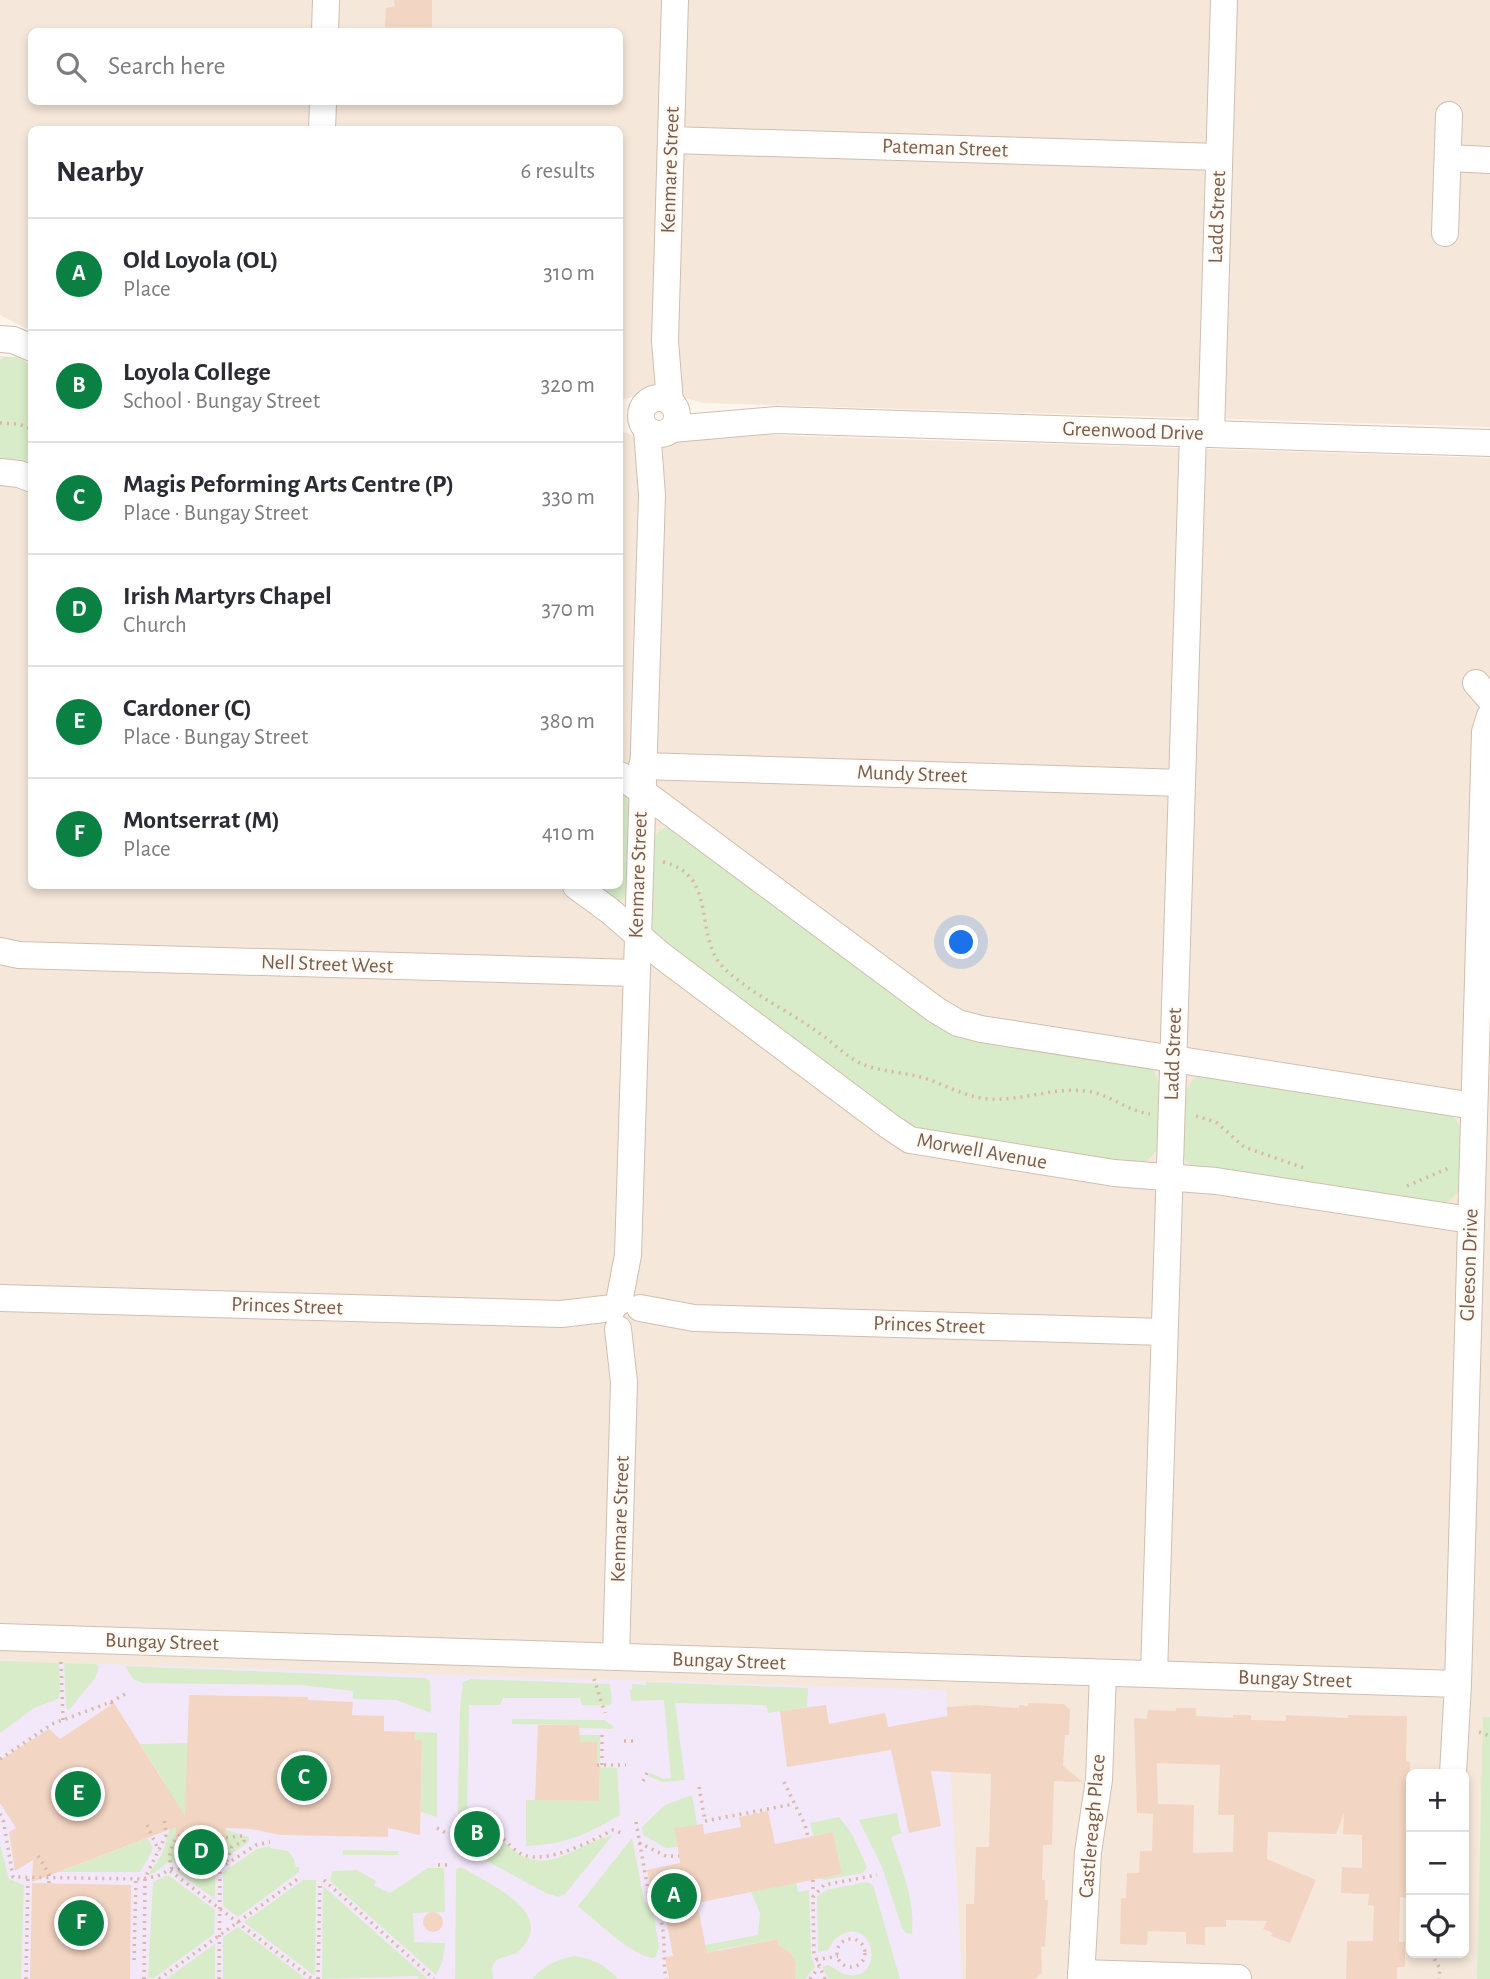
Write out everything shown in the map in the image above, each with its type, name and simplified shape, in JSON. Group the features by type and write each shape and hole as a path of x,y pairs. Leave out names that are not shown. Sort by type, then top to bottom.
{"street":[{"path":"325,28 326,0"},
{"name":"Kenmare Street","path":"616,1657 639,860 634,777 652,495 651,416 665,341 675,0"},
{"name":"Ladd Street","path":"1154,1674 1181,783 1219,157 1224,0"},
{"path":"322,126 323,105"},
{"path":"1445,233 1449,115"},
{"name":"Pateman Street","path":"671,140 1219,157"},
{"path":"1448,158 1490,160"},
{"path":"0,339 13,340 28,346"},
{"name":"Greenwood Drive","path":"651,416 1490,443"},
{"path":"0,472 28,477"},
{"name":"Gleeson Drive","path":"1453,1769 1478,1362 1471,1220 1474,1106 1484,972 1485,732 1490,716"},
{"path":"634,777 948,1018 981,1029 1474,1106"},
{"name":"Mundy Street","path":"634,777 1181,783"},
{"name":"Morwell Avenue","path":"580,889 662,956 911,1140 1114,1173 1216,1181 1471,1220"},
{"name":"Nell Street West","path":"6,955 635,973"},
{"name":"Princes Street","path":"4,1297 1164,1332"},
{"name":"Bungay Street","path":"0,1637 1458,1684"},
{"name":"Castlereagh Place","path":"1081,1976 1088,1852 1099,1780 1103,1673"},
{"path":"1081,1976 1238,1978"}],"path":[{"path":"0,423 28,428"},
{"path":"639,860 671,864 687,874 702,898 708,940 714,957 721,965 739,980 820,1033 858,1063 917,1076 976,1097 1006,1099 1061,1091 1089,1091 1141,1113 1210,1119 1244,1147 1312,1170"},
{"path":"1398,1187 1451,1167"},
{"path":"60,1656 63,1720"},
{"path":"593,1674 605,1713"},
{"path":"0,1759 52,1724 111,1703 127,1693"},
{"path":"602,1732 599,1765 626,1765"},
{"path":"624,1741 637,1741"},
{"path":"643,1781 648,1771"},
{"path":"783,1782 805,1825 807,1837"},
{"path":"699,1787 705,1822 794,1804"},
{"path":"0,1814 13,1877 135,1879 158,1876 171,1869 220,1868 256,1845 270,1842"},
{"path":"144,1979 145,1878 166,1835 164,1818"},
{"path":"636,1822 650,1901 658,1910 666,1948 662,1959 666,1979"},
{"path":"146,1825 159,1851"},
{"path":"437,1828 446,1833"},
{"path":"498,1835 525,1856 546,1856 572,1849 613,1830 624,1834"},
{"path":"226,1864 232,1847 244,1841 245,1837 184,1832 177,1836 170,1850 171,1869 312,1979"},
{"path":"639,1842 666,1856 680,1856"},
{"path":"38,1856 49,1874 49,1884"},
{"path":"438,1865 451,1865"},
{"path":"219,1979 220,1868"},
{"path":"813,1896 824,1885 877,1875"},
{"path":"26,1979 28,1878"},
{"path":"159,1979 299,1878"},
{"path":"134,1960 135,1879"},
{"path":"318,1979 322,1880 434,1979"},
{"path":"813,1880 814,1953 825,1979"},
{"path":"848,1939 856,1940 864,1949 860,1963 852,1966 843,1964 838,1956 838,1948 848,1939"},
{"path":"817,1960 838,1956"},
{"path":"1434,1958 1440,1969 1439,1979"},
{"path":"810,1979 819,1967"}],"shaded area":[{"path":"0,0 1490,0 1490,427 704,403 658,391 623,399 623,126 28,126 28,329 0,315"},
{"path":"0,356 18,357 28,363 28,889 623,889 623,432 651,441 668,441 709,433 1490,458 1490,1979 0,1979"},
{"path":"0,1661 946,1690 962,1979 0,1979"}],"green space":[{"path":"5,357 18,357 28,363 28,472 0,464 0,360"},
{"path":"623,790 627,796 629,815 627,891 625,897 618,902 594,889 623,889"},
{"path":"675,828 933,1017 1150,1066 1159,1083 1160,1094 1157,1150 1143,1165 923,1136 653,934 650,927 652,840 661,829"},
{"path":"1200,1075 1450,1114 1461,1129 1459,1191 1441,1205 1195,1168 1186,1161 1182,1153 1182,1110 1187,1089"},
{"path":"0,1661 59,1663 60,1692 58,1699 34,1708 0,1733"},
{"path":"64,1663 96,1664 99,1667 95,1678 69,1710 66,1708"},
{"path":"125,1666 425,1678 430,1681 431,1713 396,1700 353,1699 353,1691 300,1685 143,1683 133,1679"},
{"path":"471,1679 610,1684 612,1703 582,1705 580,1698 503,1698 500,1705 469,1705 467,1816 486,1817 483,1837 469,1849 457,1839 460,1708 463,1682"},
{"path":"646,1682 808,1688 807,1707 768,1713 766,1705 675,1703 685,1780 662,1782 648,1776 650,1773 664,1779 671,1778 664,1700 631,1701 632,1684 646,1685"},
{"path":"1483,1717 1490,1717 1490,1979 1477,1979"},
{"path":"512,1719 604,1720 614,1727 512,1724"},
{"path":"415,1732 437,1733 437,1817 421,1812 422,1741 415,1740"},
{"path":"579,1735 600,1735 600,1763 575,1742"},
{"path":"188,1743 221,1828 249,1837 249,1842 225,1858 225,1846 219,1846 176,1863 167,1863 148,1875 162,1854 170,1829 153,1787 163,1780 140,1744"},
{"path":"600,1767 617,1768 620,1815 576,1837 526,1846 526,1800 599,1801"},
{"path":"692,1795 697,1825 676,1829 678,1847 666,1848 643,1835 642,1827 665,1805"},
{"path":"897,1813 901,1833 891,1837 910,1897 912,1934 906,1933 902,1928 882,1867 859,1820"},
{"path":"839,1817 852,1834 867,1867 863,1873 825,1880 820,1878 842,1874 833,1832 813,1836 810,1823"},
{"path":"613,1835 565,1894 559,1897 546,1893 487,1861 485,1856 504,1842 519,1854 533,1860 546,1860 558,1858"},
{"path":"148,1838 153,1849 140,1872 59,1872"},
{"path":"632,1838 644,1901 653,1911 659,1947 655,1958 636,1952 578,1906"},
{"path":"0,1844 9,1879 24,1885 21,1979 0,1979"},
{"path":"270,1846 288,1851 296,1867 299,1867 299,1872 238,1917 223,1906 223,1872 257,1849"},
{"path":"343,1850 398,1851 398,1855 343,1855"},
{"path":"461,1867 510,1896 528,1917 531,1929 527,1941 517,1952 495,1961 492,1968 493,1979 455,1979 456,1869"},
{"path":"428,1868 444,1868 445,1912 413,1913 414,1942 445,1943 443,1960 436,1975 330,1881 332,1871 357,1870 376,1881 374,1886 390,1893"},
{"path":"176,1871 215,1872 215,1899"},
{"path":"168,1875 215,1910 214,1934 154,1978 148,1978 153,1882"},
{"path":"303,1880 316,1880 315,1976 244,1922"},
{"path":"866,1882 873,1885 900,1979 829,1979 822,1967 828,1965 848,1975 860,1973 868,1967 871,1948 860,1933 850,1932 836,1938 828,1950 818,1952 817,1897 826,1890"},
{"path":"796,1883 798,1892 809,1890 811,1955 815,1967 805,1979 791,1979 796,1966 791,1953 780,1949 778,1939 718,1950 709,1963 705,1945 758,1935 760,1913 751,1892"},
{"path":"323,1886 428,1979 418,1979 417,1976 322,1979"},
{"path":"238,1927 306,1979 223,1979 223,1937"},
{"path":"215,1944 215,1979 166,1979"},
{"path":"575,1956 599,1963 618,1979 532,1979 551,1963"}],"building":[{"path":"394,0 432,0 432,27 385,27 386,8 395,6"},
{"path":"189,1695 308,1697 308,1700 353,1702 352,1715 384,1716 384,1731 415,1732 415,1740 422,1740 420,1835 388,1828 388,1837 280,1835 251,1829 226,1828 225,1858 218,1858 218,1863 176,1863 176,1827 32,1882 33,1860 15,1871 9,1832 16,1828 0,1803 0,1760 49,1729 60,1739 114,1703 185,1816"},
{"path":"1028,1703 1064,1704 1070,1710 1069,1735 1065,1735 1063,1766 1083,1782 1054,1781 1052,1845 1043,1845 1042,1880 1045,1880 1045,1900 1048,1900 1045,1947 1041,1946 1042,1973 1035,1979 966,1979 966,1904 974,1904 976,1847 989,1847 991,1774 931,1771 941,1826 909,1833 891,1750 787,1767 780,1711 826,1705 829,1724 885,1713 888,1727 947,1716 947,1707 976,1705 1019,1708 1019,1705 1028,1706"},
{"path":"1176,1708 1196,1708 1196,1716 1233,1718 1233,1715 1251,1715 1251,1720 1286,1721 1286,1715 1348,1718 1348,1715 1407,1716 1406,1761 1410,1762 1410,1769 1406,1769 1406,1898 1400,1897 1399,1942 1405,1942 1405,1967 1397,1967 1397,1979 1346,1979 1347,1941 1373,1941 1374,1906 1368,1905 1369,1894 1341,1893 1342,1867 1362,1868 1362,1835 1343,1834 1344,1813 1336,1834 1268,1832 1267,1859 1316,1880 1290,1943 1271,1936 1273,1933 1263,1929 1267,1921 1226,1920 1226,1927 1205,1927 1205,1945 1186,1944 1186,1932 1148,1931 1147,1945 1120,1944 1121,1898 1126,1898 1127,1873 1139,1873 1140,1851 1152,1851 1153,1814 1137,1813 1134,1718 1147,1719 1148,1710 1176,1711","holes":["1157,1763 1220,1765 1218,1815 1234,1815 1233,1852 1193,1853 1194,1805 1158,1804"]},
{"path":"538,1725 579,1725 580,1742 597,1742 597,1766 600,1766 599,1801 535,1800"},
{"path":"768,1811 775,1844 833,1832 842,1874 697,1903 707,1953 778,1939 779,1946 791,1953 796,1963 795,1979 669,1979 665,1957 673,1956 662,1898 653,1900 647,1870 680,1863 675,1828 703,1824 704,1834 741,1827 739,1817"},
{"path":"32,1883 131,1885 130,1979 30,1979"},
{"path":"433,1912 440,1915 443,1922 440,1929 433,1932 426,1929 423,1922 426,1915"}],"place":[{"name":"Magis Peforming Arts Centre (P)","path":"304,1778"},
{"name":"Cardoner (C)","path":"78,1794"},
{"name":"Loyola College","path":"477,1834"},
{"name":"Irish Martyrs Chapel","path":"201,1852"},
{"name":"Old Loyola (OL)","path":"674,1896"},
{"name":"Montserrat (M)","path":"81,1923"}]}
